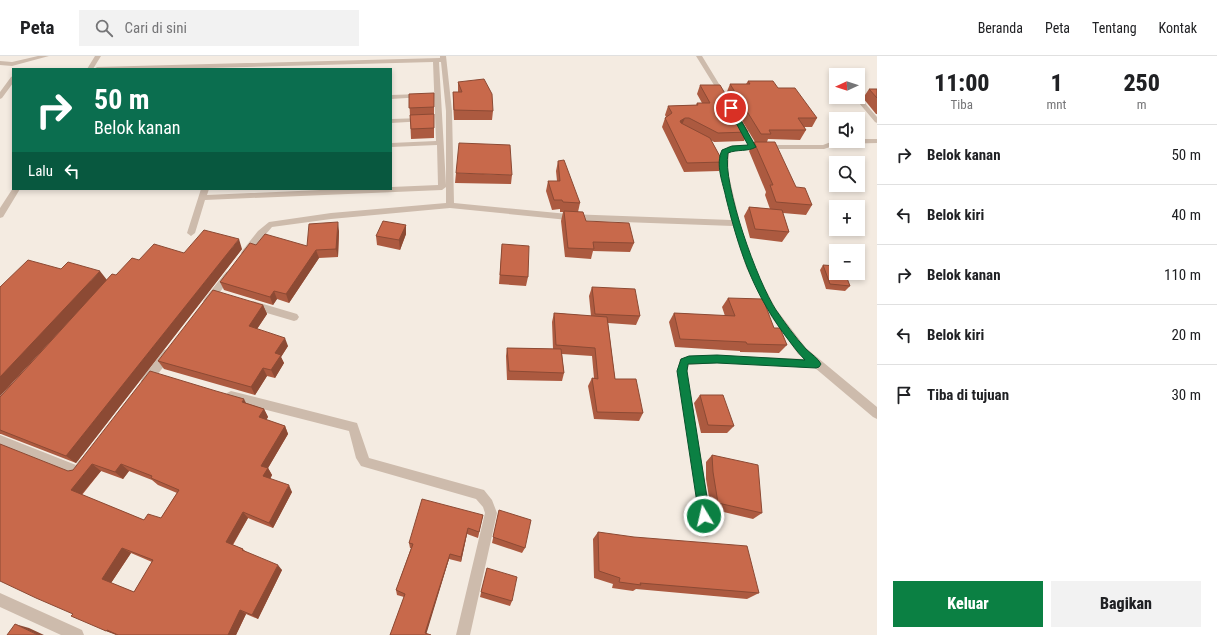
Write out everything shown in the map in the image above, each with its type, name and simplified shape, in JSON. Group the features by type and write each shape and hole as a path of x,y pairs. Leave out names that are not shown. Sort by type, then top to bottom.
{"street":[{"path":"12,64 46,56"},
{"path":"91,68 98,56"},
{"path":"699,56 727,102"},
{"path":"170,68 243,67 441,59"},
{"path":"392,189 442,187 438,120 441,59"},
{"path":"441,59 449,111 450,205"},
{"path":"0,63 22,65 20,68"},
{"path":"0,97 12,79"},
{"path":"392,97 439,96"},
{"path":"863,104 877,121"},
{"path":"734,114 753,147"},
{"path":"392,121 438,120"},
{"path":"877,141 838,142 824,147 753,147 722,150 724,172 736,223 750,267 772,311 802,351 877,414"},
{"path":"392,145 440,143"},
{"path":"0,215 15,190"},
{"path":"191,232 205,190"},
{"path":"202,198 377,190"},
{"path":"200,311 218,294 235,266 269,225 331,216 450,205 568,217 736,223"},
{"path":"244,302 294,317"},
{"path":"139,390 157,373 172,347"},
{"path":"707,531 682,371 684,362 689,360 717,359 816,364"},
{"path":"221,393 353,427 362,458 365,462 480,494 488,504 491,514 464,635"},
{"path":"0,440 78,471 88,458"},
{"path":"0,600 77,635"}],"building":[{"path":"484,79 492,94 493,111 454,110 453,92 462,92 458,82"},
{"path":"748,81 773,81 778,88 795,88 817,118 798,118 806,130 769,130 771,134 761,134 730,84 750,84"},
{"path":"700,85 720,85 748,132 718,133 689,118 685,118 680,121 681,123 710,138 723,162 687,163 665,118 672,113 668,106 710,103"},
{"path":"869,89 877,89 877,98"},
{"path":"434,93 434,107 409,108 409,94"},
{"path":"434,114 434,128 411,129 410,115"},
{"path":"754,142 775,142 796,187 805,188 812,205 776,202 770,185 773,185"},
{"path":"459,143 510,145 512,175 456,173"},
{"path":"564,160 580,203 554,200 548,181 560,181 558,161"},
{"path":"749,207 782,210 789,232 755,229"},
{"path":"564,211 583,212 586,221 629,223 634,243 593,242 594,249 568,248"},
{"path":"383,221 406,225 399,240 376,236"},
{"path":"338,222 336,249 316,250 286,294 274,291 270,297 220,282 250,243 256,245 265,234 307,246 309,224"},
{"path":"204,230 239,239 66,456 0,430 0,397 112,274 116,275 132,258 139,260 154,244 184,253"},
{"path":"502,244 529,246 528,277 500,275"},
{"path":"28,260 61,269 68,262 100,271 0,377 0,287"},
{"path":"823,265 829,265 829,280 848,280 850,286 830,284"},
{"path":"592,287 635,289 640,316 595,314"},
{"path":"213,290 263,305 249,326 285,338 275,353 281,355 271,370 263,368 251,387 158,361"},
{"path":"728,298 763,299 774,328 780,328 787,345 747,344 746,342 680,339 674,313 735,316"},
{"path":"554,313 607,317 615,379 636,379 643,413 597,412 592,378 598,379 595,348 556,345"},
{"path":"507,348 561,349 564,373 509,371"},
{"path":"150,371 244,399 242,402 264,409 259,417 285,426 261,466 268,468 263,476 289,485 269,523 243,512 226,542 278,565 252,615 240,610 228,635 118,635 71,616 73,614 0,581 0,444 68,471 73,470","holes":["92,464 115,472 121,464 152,476 151,478 179,490 161,518 148,514 144,520 71,490","122,548 153,560 134,592 102,579"]},
{"path":"700,395 723,395 734,426 708,425"},
{"path":"712,455 758,465 762,513 718,503"},
{"path":"422,499 483,515 479,532 468,528 461,557 450,554 425,633 431,635 390,635 405,594 396,590 413,544 409,543"},
{"path":"499,510 531,520 525,548 493,537"},
{"path":"598,532 634,537 747,546 759,593 640,583 641,585 619,582 620,578 599,571"},
{"path":"487,568 517,577 512,601 481,592"},
{"path":"15,624 38,635 7,635"}],"route":[{"path":"704,516 682,371 684,362 689,360 717,359 816,364 802,351 772,311 750,267 736,223 724,172 723,158 725,152 732,148 753,147 731,108"}]}
